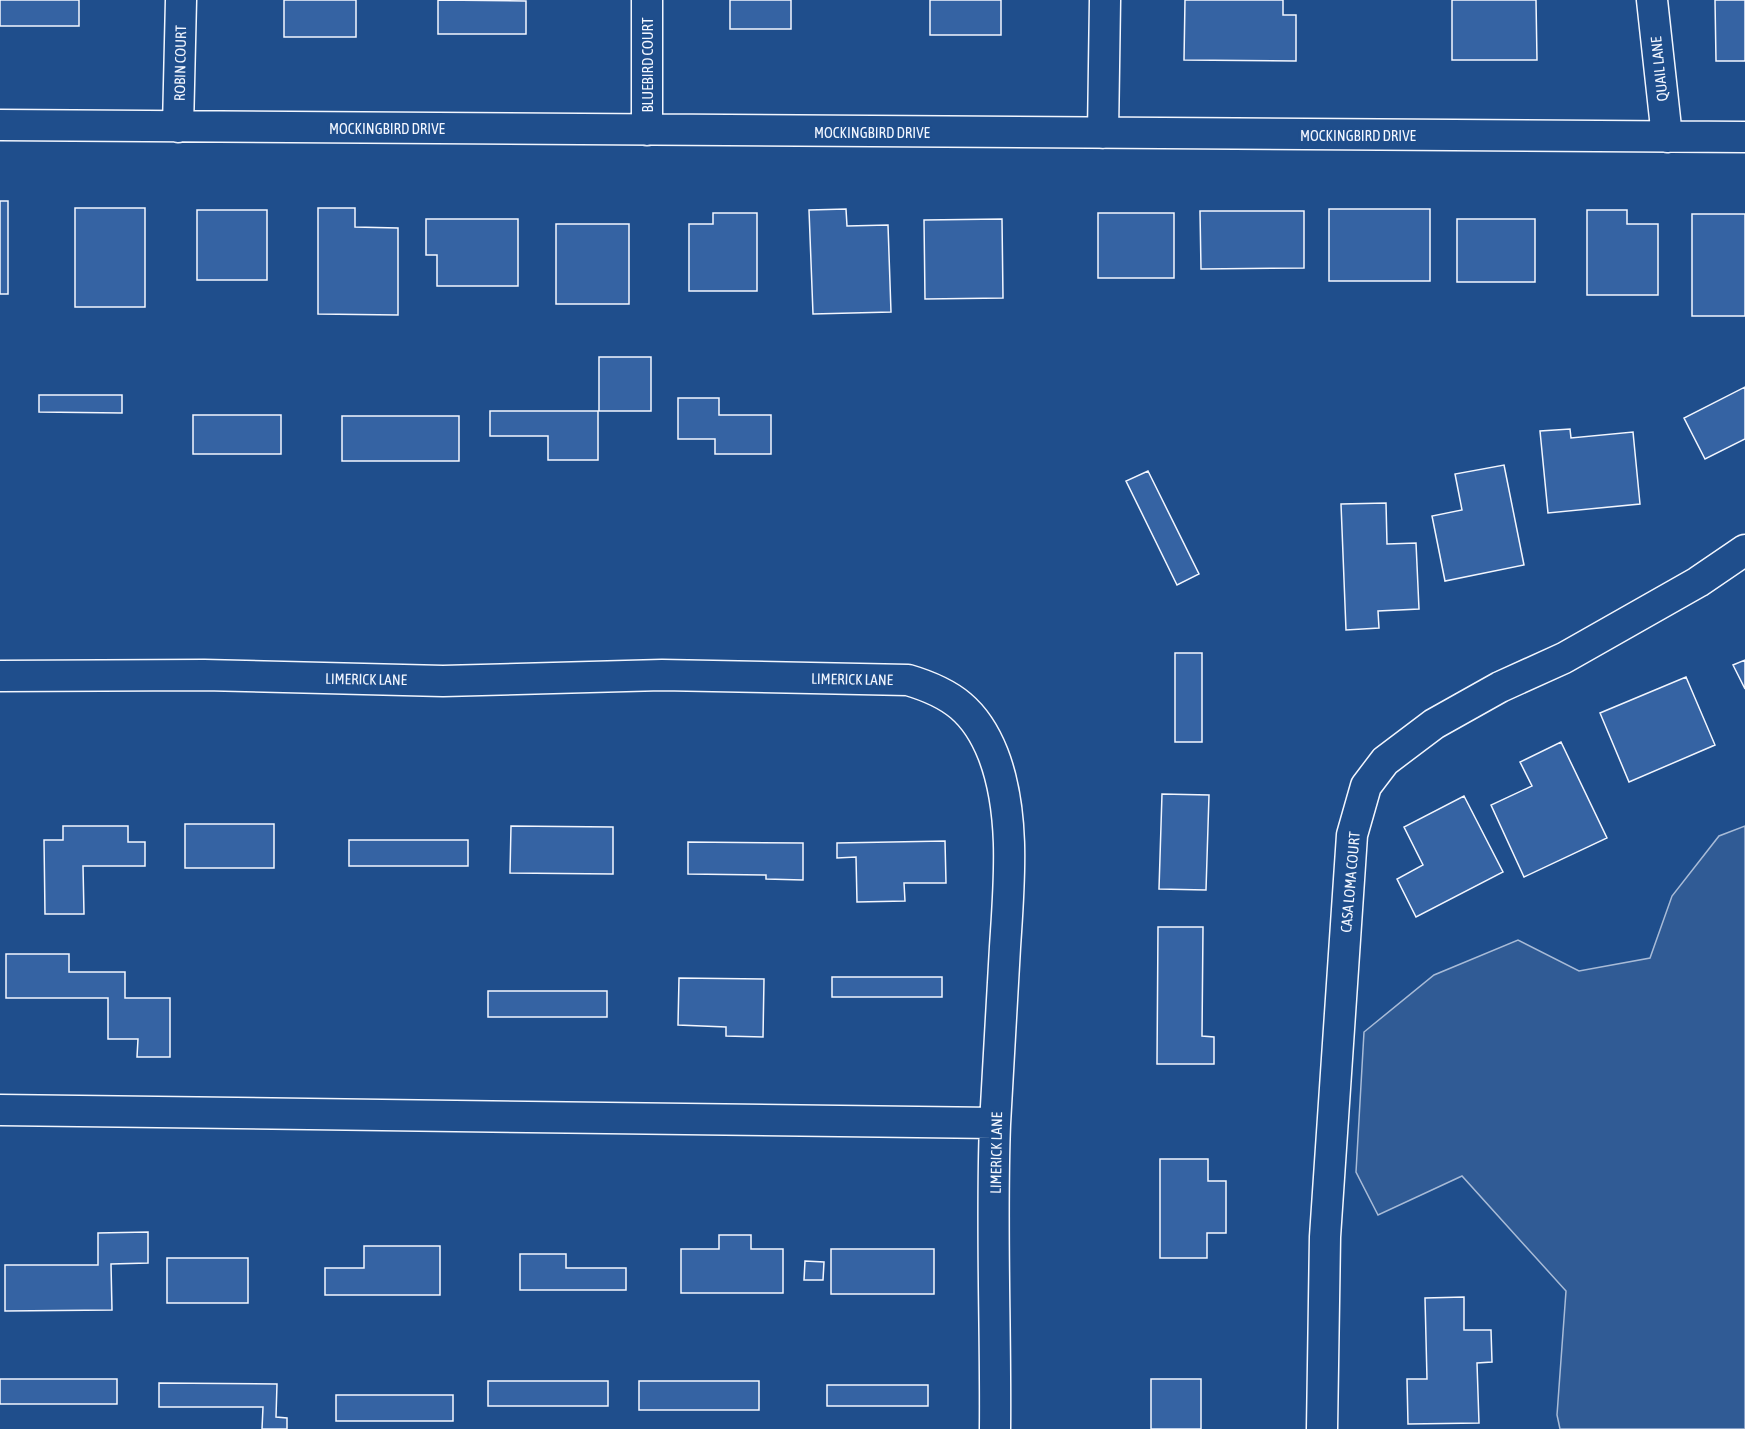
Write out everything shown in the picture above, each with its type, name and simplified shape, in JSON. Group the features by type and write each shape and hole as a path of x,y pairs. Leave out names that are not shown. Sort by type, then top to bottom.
{"street":[{"name":"ROBIN COURT","path":"178,127 182,0"},
{"name":"BLUEBIRD COURT","path":"647,0 647,130"},
{"path":"1103,133 1105,0"},
{"name":"QUAIL LANE","path":"1652,0 1667,137"},
{"name":"MOCKINGBIRD DRIVE","path":"0,125 1745,137"},
{"name":"CASA LOMA COURT","path":"1322,1429 1325,1237 1352,834 1366,786 1385,761 1434,724 1500,687 1564,658 1698,582 1745,550"},
{"name":"LIMERICK LANE","path":"0,676 204,675 442,681 662,675 908,680 933,687 961,705 978,722 993,756 1004,800 1009,878 995,1124 995,1429"},
{"path":"0,1110 995,1124"}],"shaded area":[{"path":"1745,826 1745,1429 1560,1429 1557,1415 1566,1291 1462,1176 1378,1215 1356,1172 1364,1032 1434,975 1518,940 1579,971 1650,958 1672,896 1719,836"}],"building":[{"path":"0,0 79,0 79,26 0,26"},
{"path":"284,0 356,0 356,37 284,37"},
{"path":"438,0 526,1 526,34 438,34"},
{"path":"730,0 791,0 791,29 730,29"},
{"path":"930,0 1001,0 1001,35 930,35"},
{"path":"1185,0 1283,0 1283,15 1296,15 1296,61 1184,60"},
{"path":"1452,0 1536,0 1537,60 1452,60"},
{"path":"1715,0 1745,0 1745,61 1716,61"},
{"path":"0,201 8,201 8,294 0,294"},
{"path":"75,208 145,208 145,307 75,307"},
{"path":"318,208 355,208 355,227 398,228 398,315 318,314"},
{"path":"846,209 847,226 888,225 891,312 813,314 809,210"},
{"path":"1329,209 1430,209 1430,281 1329,281"},
{"path":"197,210 267,210 267,280 197,280"},
{"path":"1587,210 1627,210 1627,224 1658,224 1658,295 1587,295"},
{"path":"1200,211 1304,211 1304,268 1201,269"},
{"path":"713,213 757,213 757,291 689,291 689,224 713,224"},
{"path":"1098,213 1174,213 1174,278 1098,278"},
{"path":"1692,214 1745,214 1745,316 1692,316"},
{"path":"426,219 518,219 518,286 437,286 437,255 426,255"},
{"path":"1002,219 1003,298 925,299 924,220"},
{"path":"1457,219 1535,219 1535,282 1457,282"},
{"path":"556,224 629,224 629,304 556,304"},
{"path":"599,357 651,357 651,411 599,411"},
{"path":"1745,387 1745,439 1705,459 1684,418"},
{"path":"39,395 122,395 122,413 39,412"},
{"path":"678,398 719,398 719,415 771,415 771,454 715,454 715,439 678,439"},
{"path":"490,411 598,411 598,460 548,460 548,436 490,436"},
{"path":"193,415 281,415 281,454 193,454"},
{"path":"342,416 459,416 459,461 342,461"},
{"path":"1570,429 1571,438 1633,432 1640,504 1548,513 1540,431"},
{"path":"1504,465 1524,565 1445,581 1432,516 1462,510 1455,474"},
{"path":"1148,471 1199,574 1177,585 1126,481"},
{"path":"1386,503 1387,544 1416,543 1419,609 1378,611 1379,628 1346,630 1341,504"},
{"path":"1175,653 1202,653 1202,742 1175,742"},
{"path":"1745,660 1745,689 1733,665"},
{"path":"1686,677 1715,745 1629,782 1600,713"},
{"path":"1561,742 1607,838 1524,877 1491,805 1532,786 1520,762"},
{"path":"1162,794 1209,795 1206,890 1159,889"},
{"path":"1464,796 1503,872 1416,917 1397,879 1423,865 1404,827"},
{"path":"185,824 274,824 274,868 185,868"},
{"path":"63,826 128,826 128,842 145,842 145,866 83,866 84,914 45,914 44,840 63,840"},
{"path":"511,826 613,827 613,874 510,873"},
{"path":"349,840 468,840 468,866 349,866"},
{"path":"945,841 946,883 904,883 905,901 857,902 856,857 837,858 837,843"},
{"path":"688,842 803,843 803,880 766,879 766,875 688,874"},
{"path":"1158,927 1203,927 1202,1036 1214,1037 1214,1064 1157,1064"},
{"path":"6,954 69,954 69,972 125,972 125,998 170,998 170,1057 137,1057 138,1039 108,1039 108,998 6,998"},
{"path":"832,977 942,977 942,997 832,997"},
{"path":"679,978 764,979 763,1037 726,1036 726,1027 678,1025"},
{"path":"488,991 607,991 607,1017 488,1017"},
{"path":"1160,1159 1208,1159 1208,1181 1226,1181 1226,1233 1207,1233 1207,1258 1160,1258"},
{"path":"148,1232 148,1263 111,1264 112,1310 5,1311 5,1265 98,1265 98,1233"},
{"path":"719,1235 751,1235 751,1249 783,1249 783,1293 681,1293 681,1249 719,1249"},
{"path":"364,1246 440,1246 440,1295 325,1295 325,1268 364,1268"},
{"path":"831,1249 934,1249 934,1294 831,1294"},
{"path":"520,1254 566,1254 566,1268 626,1268 626,1290 520,1290"},
{"path":"167,1258 248,1258 248,1303 167,1303"},
{"path":"805,1261 824,1262 823,1280 804,1280"},
{"path":"1464,1297 1464,1330 1491,1330 1492,1362 1477,1363 1479,1423 1408,1424 1407,1379 1427,1379 1425,1298"},
{"path":"0,1379 117,1379 117,1404 0,1404"},
{"path":"1151,1379 1201,1379 1201,1429 1151,1429"},
{"path":"488,1381 608,1381 608,1406 488,1406"},
{"path":"639,1381 759,1381 759,1410 639,1410"},
{"path":"159,1383 277,1384 276,1417 287,1418 287,1429 262,1429 263,1407 159,1407"},
{"path":"827,1385 928,1385 928,1406 827,1406"},
{"path":"336,1395 453,1395 453,1421 336,1421"}]}
